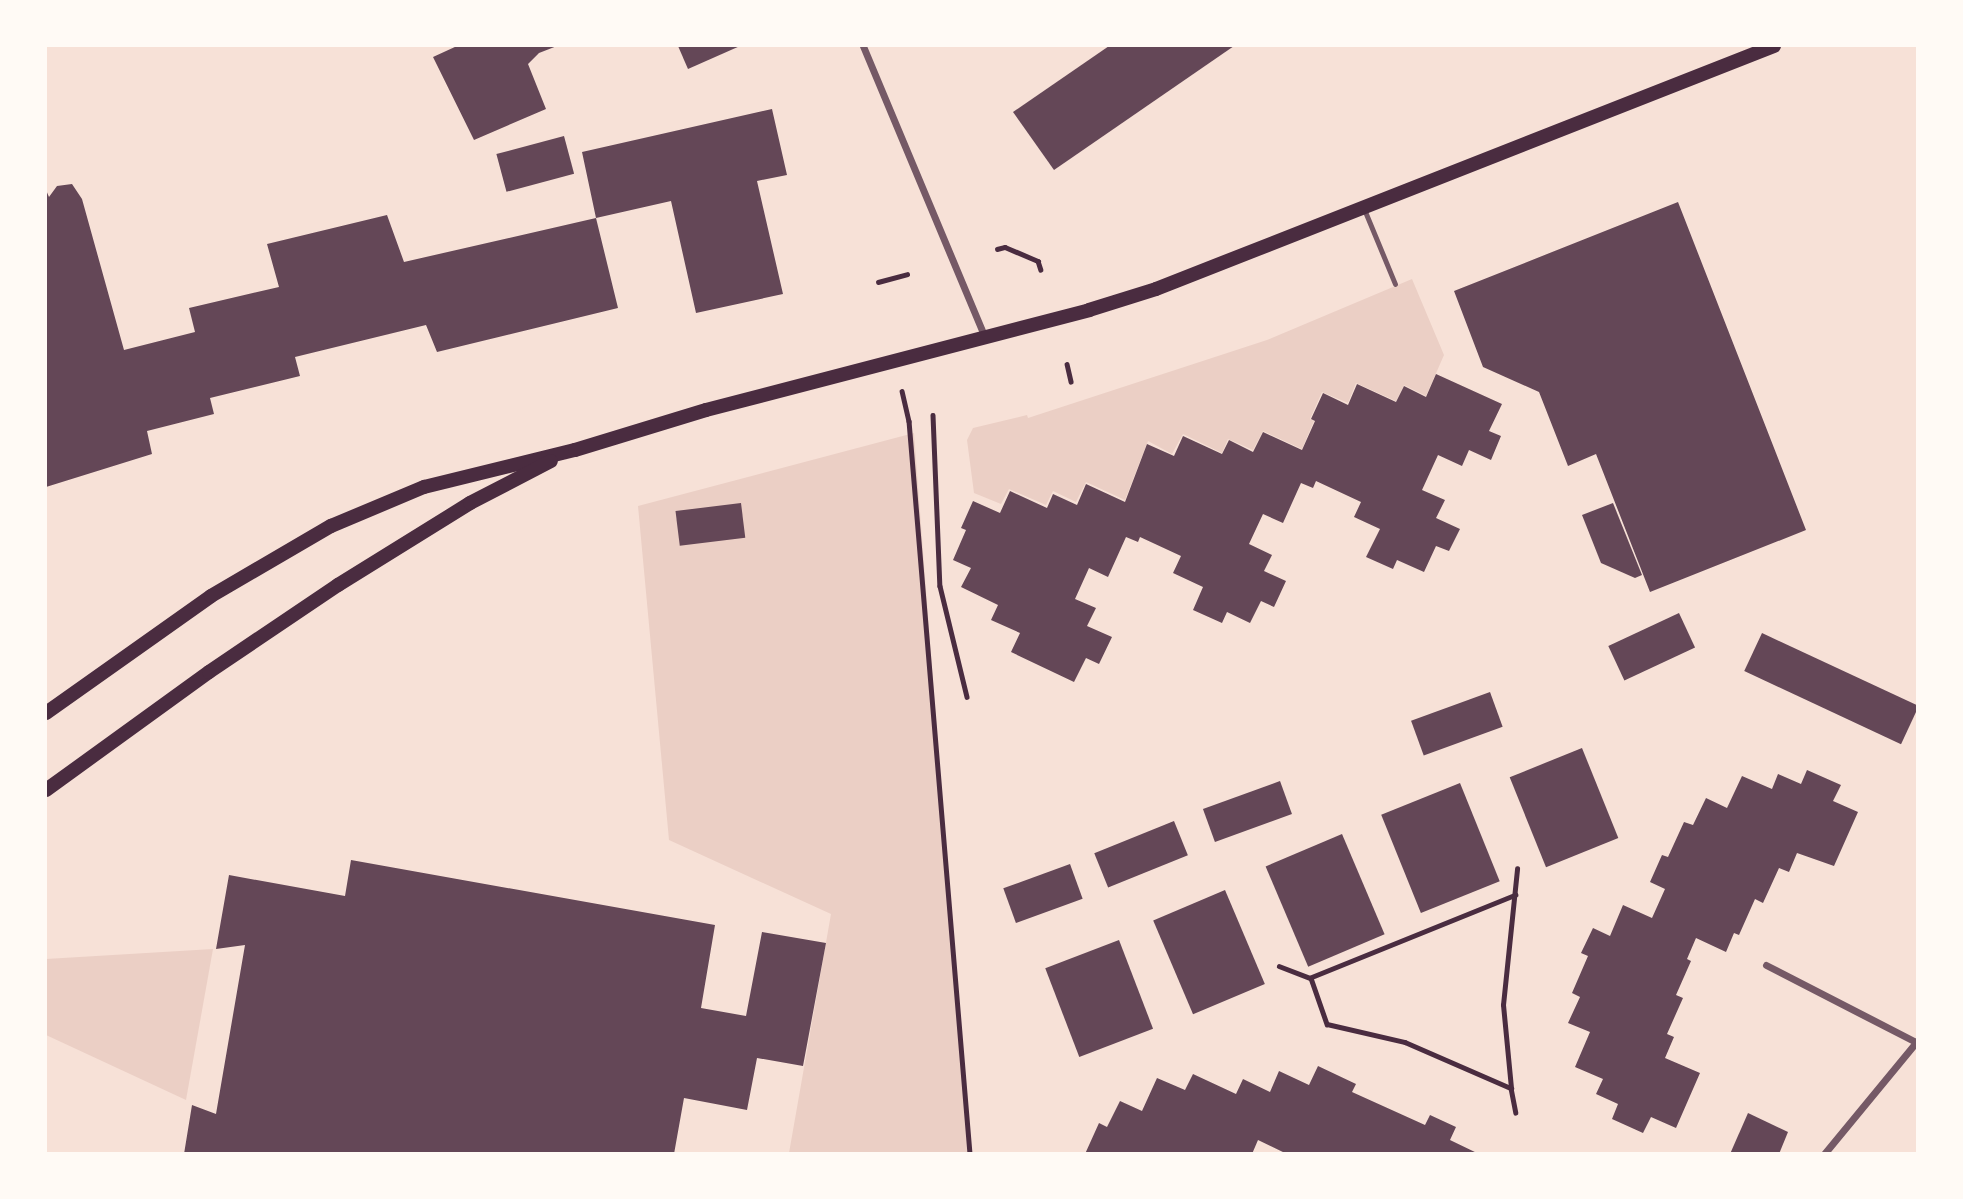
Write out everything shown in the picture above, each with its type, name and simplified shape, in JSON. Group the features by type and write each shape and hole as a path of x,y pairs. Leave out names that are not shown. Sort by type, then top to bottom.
{"main road":[{"path":"46,713 211,596 331,526 424,487 575,450 706,410 1156,289 1774,46"},
{"path":"46,790 209,672 338,585 470,503 575,450"}],"street":[{"path":"863,46 985,337"},
{"path":"1766,965 1917,1041 1824,1153"}],"lane":[{"path":"1364,208 1395,284"}],"path":[{"path":"997,249 1005,247 1038,261 1041,270"},
{"path":"878,282 907,274"},
{"path":"1067,364 1071,382"},
{"path":"905,406 909,421 970,1153"},
{"path":"933,415 940,586 967,697"},
{"path":"1516,1113 1503,1005 1517,869"},
{"path":"1279,966 1311,978 1516,895"},
{"path":"1311,978 1327,1024 1405,1042 1511,1088"}],"shaded area":[{"path":"1412,279 1444,355 1426,396 1404,385 1396,401 1356,383 1348,403 1322,392 1310,419 1314,421 1302,449 1263,431 1253,450 1228,439 1222,453 1183,434 1172,454 1148,441 1125,500 1086,482 1076,502 1053,491 1046,505 1009,489 1001,504 974,493 967,440 973,428 1027,415 1028,418 1267,340"},
{"path":"914,433 969,1153 789,1153 831,914 669,840 638,506"},
{"path":"213,949 186,1100 46,1035 46,959"}],"building":[{"path":"457,46 557,46 539,53 528,64 546,109 474,140 433,57"},
{"path":"678,46 740,46 688,69"},
{"path":"1109,46 1234,46 1054,170 1013,112"},
{"path":"772,109 787,175 757,181 783,294 696,313 671,201 596,218 582,152"},
{"path":"564,136 574,174 506,192 496,154"},
{"path":"72,184 82,199 124,350 195,332 189,308 279,287 267,244 387,215 404,262 596,218 618,308 437,352 426,325 295,357 300,376 210,398 214,414 147,431 152,454 46,487 46,190 49,197 57,186"},
{"path":"1678,202 1806,530 1650,592 1596,454 1568,466 1539,392 1483,367 1454,291"},
{"path":"1436,374 1502,404 1489,431 1501,436 1491,460 1469,450 1462,466 1438,455 1422,490 1445,500 1436,518 1460,529 1449,551 1436,546 1424,572 1397,560 1393,569 1366,557 1380,529 1354,517 1361,502 1316,481 1313,488 1301,483 1283,523 1263,514 1249,544 1272,555 1264,571 1286,581 1274,607 1261,601 1250,623 1227,612 1222,623 1193,610 1203,587 1173,573 1181,556 1140,537 1138,542 1126,537 1108,577 1089,568 1075,599 1096,608 1087,626 1112,637 1099,664 1086,658 1074,682 1011,652 1020,633 991,620 998,605 961,587 971,568 953,560 966,530 961,528 973,501 1000,513 1010,491 1047,508 1053,494 1077,505 1086,484 1125,502 1147,444 1174,456 1183,436 1222,454 1229,440 1253,452 1263,432 1302,450 1315,421 1311,419 1323,393 1348,405 1357,384 1396,402 1404,386 1426,397"},
{"path":"741,503 745,538 680,546 675,511"},
{"path":"1613,503 1642,575 1635,578 1601,563 1582,515"},
{"path":"1679,613 1695,647 1624,680 1608,646"},
{"path":"1762,633 1918,706 1901,744 1744,671"},
{"path":"1490,692 1503,727 1424,755 1411,721"},
{"path":"1582,748 1618,838 1546,867 1510,777"},
{"path":"1807,770 1841,785 1833,801 1858,812 1834,866 1797,853 1789,872 1779,868 1763,903 1755,899 1739,935 1734,933 1726,952 1696,938 1687,959 1691,961 1676,995 1683,998 1667,1034 1674,1037 1665,1058 1700,1073 1676,1128 1651,1117 1643,1133 1612,1119 1618,1104 1596,1094 1603,1079 1575,1067 1590,1032 1568,1023 1580,997 1572,993 1588,956 1581,953 1593,928 1610,936 1623,905 1652,918 1665,889 1650,882 1662,855 1668,857 1684,822 1693,825 1706,798 1727,808 1742,776 1772,789 1778,774 1801,784"},
{"path":"1280,781 1292,814 1215,842 1203,809"},
{"path":"1460,783 1500,881 1421,913 1381,815"},
{"path":"1174,821 1188,855 1108,888 1094,853"},
{"path":"1342,834 1385,934 1308,967 1266,866"},
{"path":"351,860 715,925 701,1008 746,1016 762,932 826,943 803,1066 757,1058 747,1110 684,1098 674,1154 184,1154 192,1105 216,1114 245,945 216,949 229,875 345,896"},
{"path":"1070,864 1083,899 1016,923 1003,888"},
{"path":"1225,890 1265,984 1193,1014 1153,920"},
{"path":"1119,940 1153,1029 1079,1057 1045,968"},
{"path":"1318,1066 1356,1084 1352,1092 1425,1125 1430,1115 1456,1127 1450,1140 1479,1154 1287,1154 1258,1140 1252,1154 1085,1154 1099,1123 1107,1127 1120,1101 1142,1111 1157,1078 1185,1090 1193,1074 1236,1094 1243,1079 1270,1092 1279,1071 1309,1085"},
{"path":"1748,1113 1788,1132 1779,1154 1730,1154"}]}
